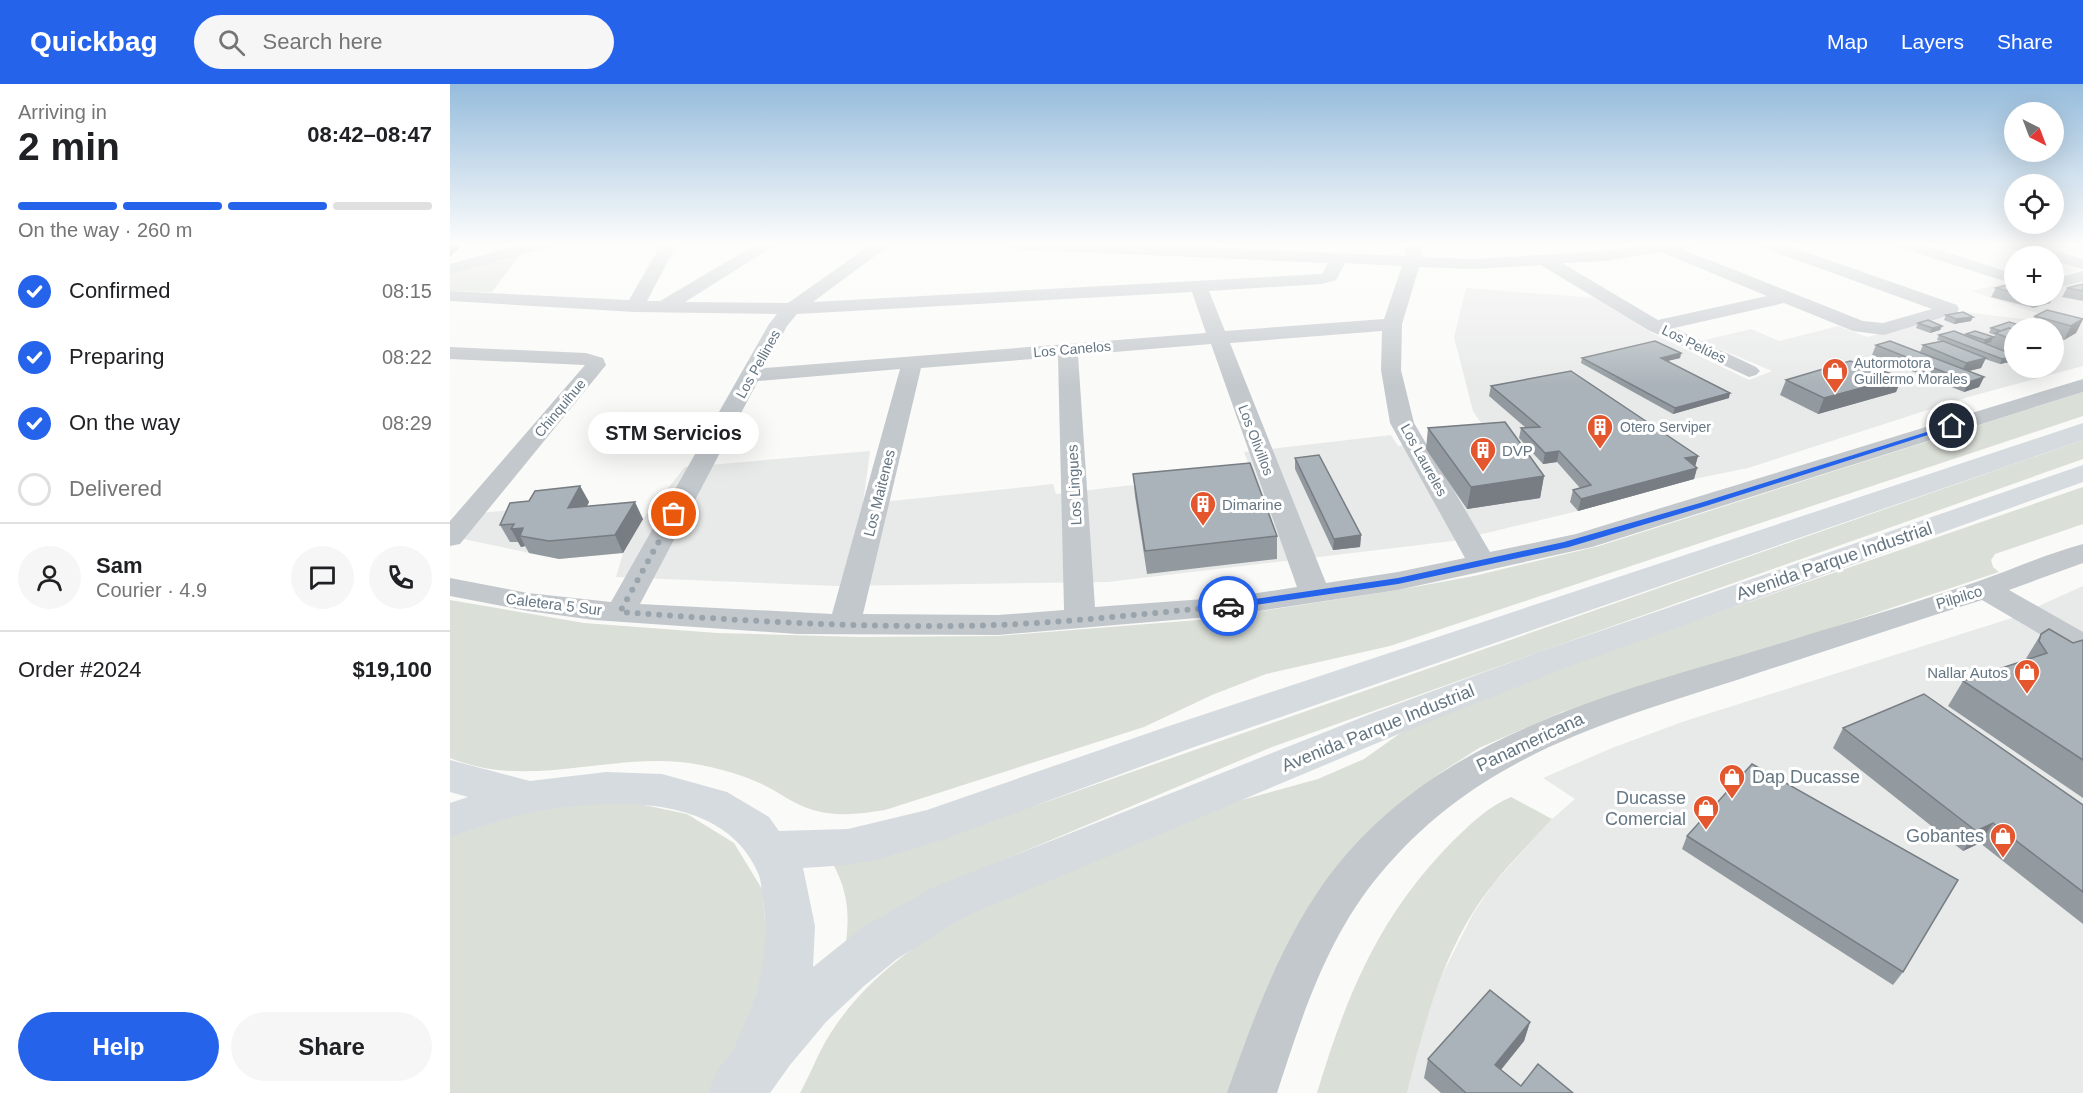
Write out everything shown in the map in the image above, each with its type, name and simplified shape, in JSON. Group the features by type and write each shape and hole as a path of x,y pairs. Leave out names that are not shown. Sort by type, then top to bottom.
{"highway":[{"path":"769,849 808,850 848,847 930,827 1191,733 2083,431"},
{"name":"Avenida Parque Industrial","path":"736,1092 771,1046 808,1005 846,970 915,920 949,902 1387,723 1552,660 2083,473"},
{"path":"450,776 528,796"},
{"path":"450,820 528,796 591,787 630,786 675,791 713,804 745,823 769,849 783,877 791,910 791,948 782,992 765,1039 736,1092"}],"street":[{"path":"493,299 499,291"},
{"path":"635,306 643,291"},
{"path":"663,307 690,291"},
{"name":"Los Pellines","path":"620,612 752,375 769,340 792,309 817,291"},
{"path":"450,296 635,306 792,309 1095,291"},
{"name":"Los Olivillos","path":"1200,291 1315,594"},
{"name":"Los Laureles","path":"1401,291 1392,324 1391,369 1402,423 1483,564"},
{"name":"Los Pelúes","path":"1596,291 1655,326 1749,371"},
{"path":"1770,291 1860,327 1876,330 1950,309 1903,291"},
{"path":"1655,326 1785,297"},
{"name":"Los Canelos","path":"752,375 1392,324"},
{"name":"Los Lingues","path":"1068,350 1080,620"},
{"name":"Chinquihue","path":"450,538 596,365 592,360 586,359 454,357"},
{"name":"Los Maitenes","path":"844,624 912,362"},
{"name":"Caletera 5 Sur","path":"450,587 528,602 620,612 765,623 961,626 1080,620 1232,606 1315,594 1483,564 1582,541 2083,385"},
{"name":"Pilpilco","path":"1833,637 1985,589 2083,553"},
{"path":"1985,589 2083,646"},
{"name":"Panamericana","path":"1252,1093 1296,974 1322,924 1349,883 1372,855 1424,804 1477,766 1552,729 1627,702 1833,637"}],"shaded area":[{"path":"1465,291 1506,291 1595,298 1652,333 1749,380 1772,371 1701,341 1751,329 1779,341 1838,326 1867,337 1965,312 2016,318 2004,318 2004,378 2038,378 1968,397 1748,468 1694,479 1578,511 1453,541 1108,582 836,586 616,577 623,553 559,559 463,539 482,513 589,502 577,524 643,519 685,467 870,451 863,504 1053,484 1056,494 1251,471 1244,452 1391,435 1398,446 1491,438 1473,411 1454,337"},
{"path":"1971,291 2004,291 2004,302"},
{"path":"2064,291 2083,291 2083,366 2064,371 2064,318 2051,318 2015,306 2064,306"},
{"path":"2083,392 2083,416 1390,646 1266,674 1212,695 1144,727 885,810 831,814 813,810 744,777 713,767 681,762 652,761 536,771 507,771 479,767 450,758 450,600 584,623 717,633 859,637 997,636 1210,619 1474,576 1599,546"},
{"path":"2083,440 2083,459 1272,747 989,866 844,956 847,908 842,885 832,862 1040,804"},
{"path":"2083,487 2083,524 1995,554 1991,560 1993,567 1999,572 1816,633 1562,712 1479,748 1440,773 1410,797 1232,1093 800,1093 827,1039 855,1001 905,954 963,915 1227,804 1318,779 1364,759 1412,725 1636,641"},
{"path":"2083,586 2083,1093 1407,1093 1427,1011 1442,975 1473,914 1493,884 1552,819 1575,799 1543,778 1612,748 1682,722 2012,618"},
{"path":"1511,797 1552,819 1494,883 1462,931 1439,983 1421,1038 1407,1093 1317,1093 1354,988 1387,925 1430,866 1456,838 1488,810"},
{"path":"625,801 687,814 734,843 762,889 768,953 745,1032 710,1093 450,1093 450,834 551,806"}],"building":[{"path":"2047,310 2083,319 2071,326 2064,324 2064,318 2035,316"},
{"path":"1963,312 1973,317 1956,319 1946,315"},
{"path":"1928,320 1942,326 1932,328 1918,323"},
{"path":"2004,324 2004,330 2001,331 1991,328"},
{"path":"2004,330 2004,336 1995,333"},
{"path":"1954,331 2004,351 2004,358 2002,359 1939,335"},
{"path":"1975,331 1994,337 1985,340 1966,334"},
{"path":"1655,341 1681,353 1661,358 1730,393 1675,408 1582,358"},
{"path":"1890,341 1984,377 1969,382 1876,345"},
{"path":"1943,341 1986,358 1966,363 1923,345"},
{"path":"1850,361 1902,377 1824,398 1786,380"},
{"name":"Otero Serviper","path":"1571,371 1698,456 1685,458 1697,468 1581,499 1573,490 1591,485 1559,451 1545,453 1521,428 1540,427 1491,386"},
{"path":"1505,422 1544,476 1471,487 1428,428"},
{"path":"1319,455 1361,535 1334,539 1295,458"},
{"name":"Dimarine","path":"1250,463 1277,536 1145,551 1133,474"},
{"path":"580,486 568,508 635,502 615,535 549,541 520,536 523,528 511,529 514,524 500,525 510,503 529,501 535,491"},
{"path":"2049,629 2073,643 2083,640 2083,760 1963,681 2047,653 2039,641 2041,634"},
{"path":"1924,694 2083,805 2083,892 1993,823 1976,831 1843,728"},
{"path":"1752,764 1958,880 1903,972 1687,836"},
{"path":"1490,990 1530,1022 1495,1065 1521,1086 1538,1064 1573,1093 1466,1093 1428,1059"}],"way so far":[{"path":"674,514 620,612 765,623 961,626 1080,620 1228,606"}],"place":[{"name":"Autormotora Guillermo Morales","path":"1835,394"},
{"name":"Otero Serviper","path":"1600,450"},
{"name":"DVP","path":"1483,473"},
{"name":"STM Servicios","path":"674,514"},
{"name":"Dimarine","path":"1203,527"},
{"name":"Nallar Autos","path":"2027,695"},
{"name":"Dap Ducasse","path":"1732,800"},
{"name":"Ducasse Comercial","path":"1706,831"},
{"name":"Gobantes","path":"2003,859"}],"route":[{"path":"1228,606 1398,581 1534,553 1703,505 1952,426"}]}
